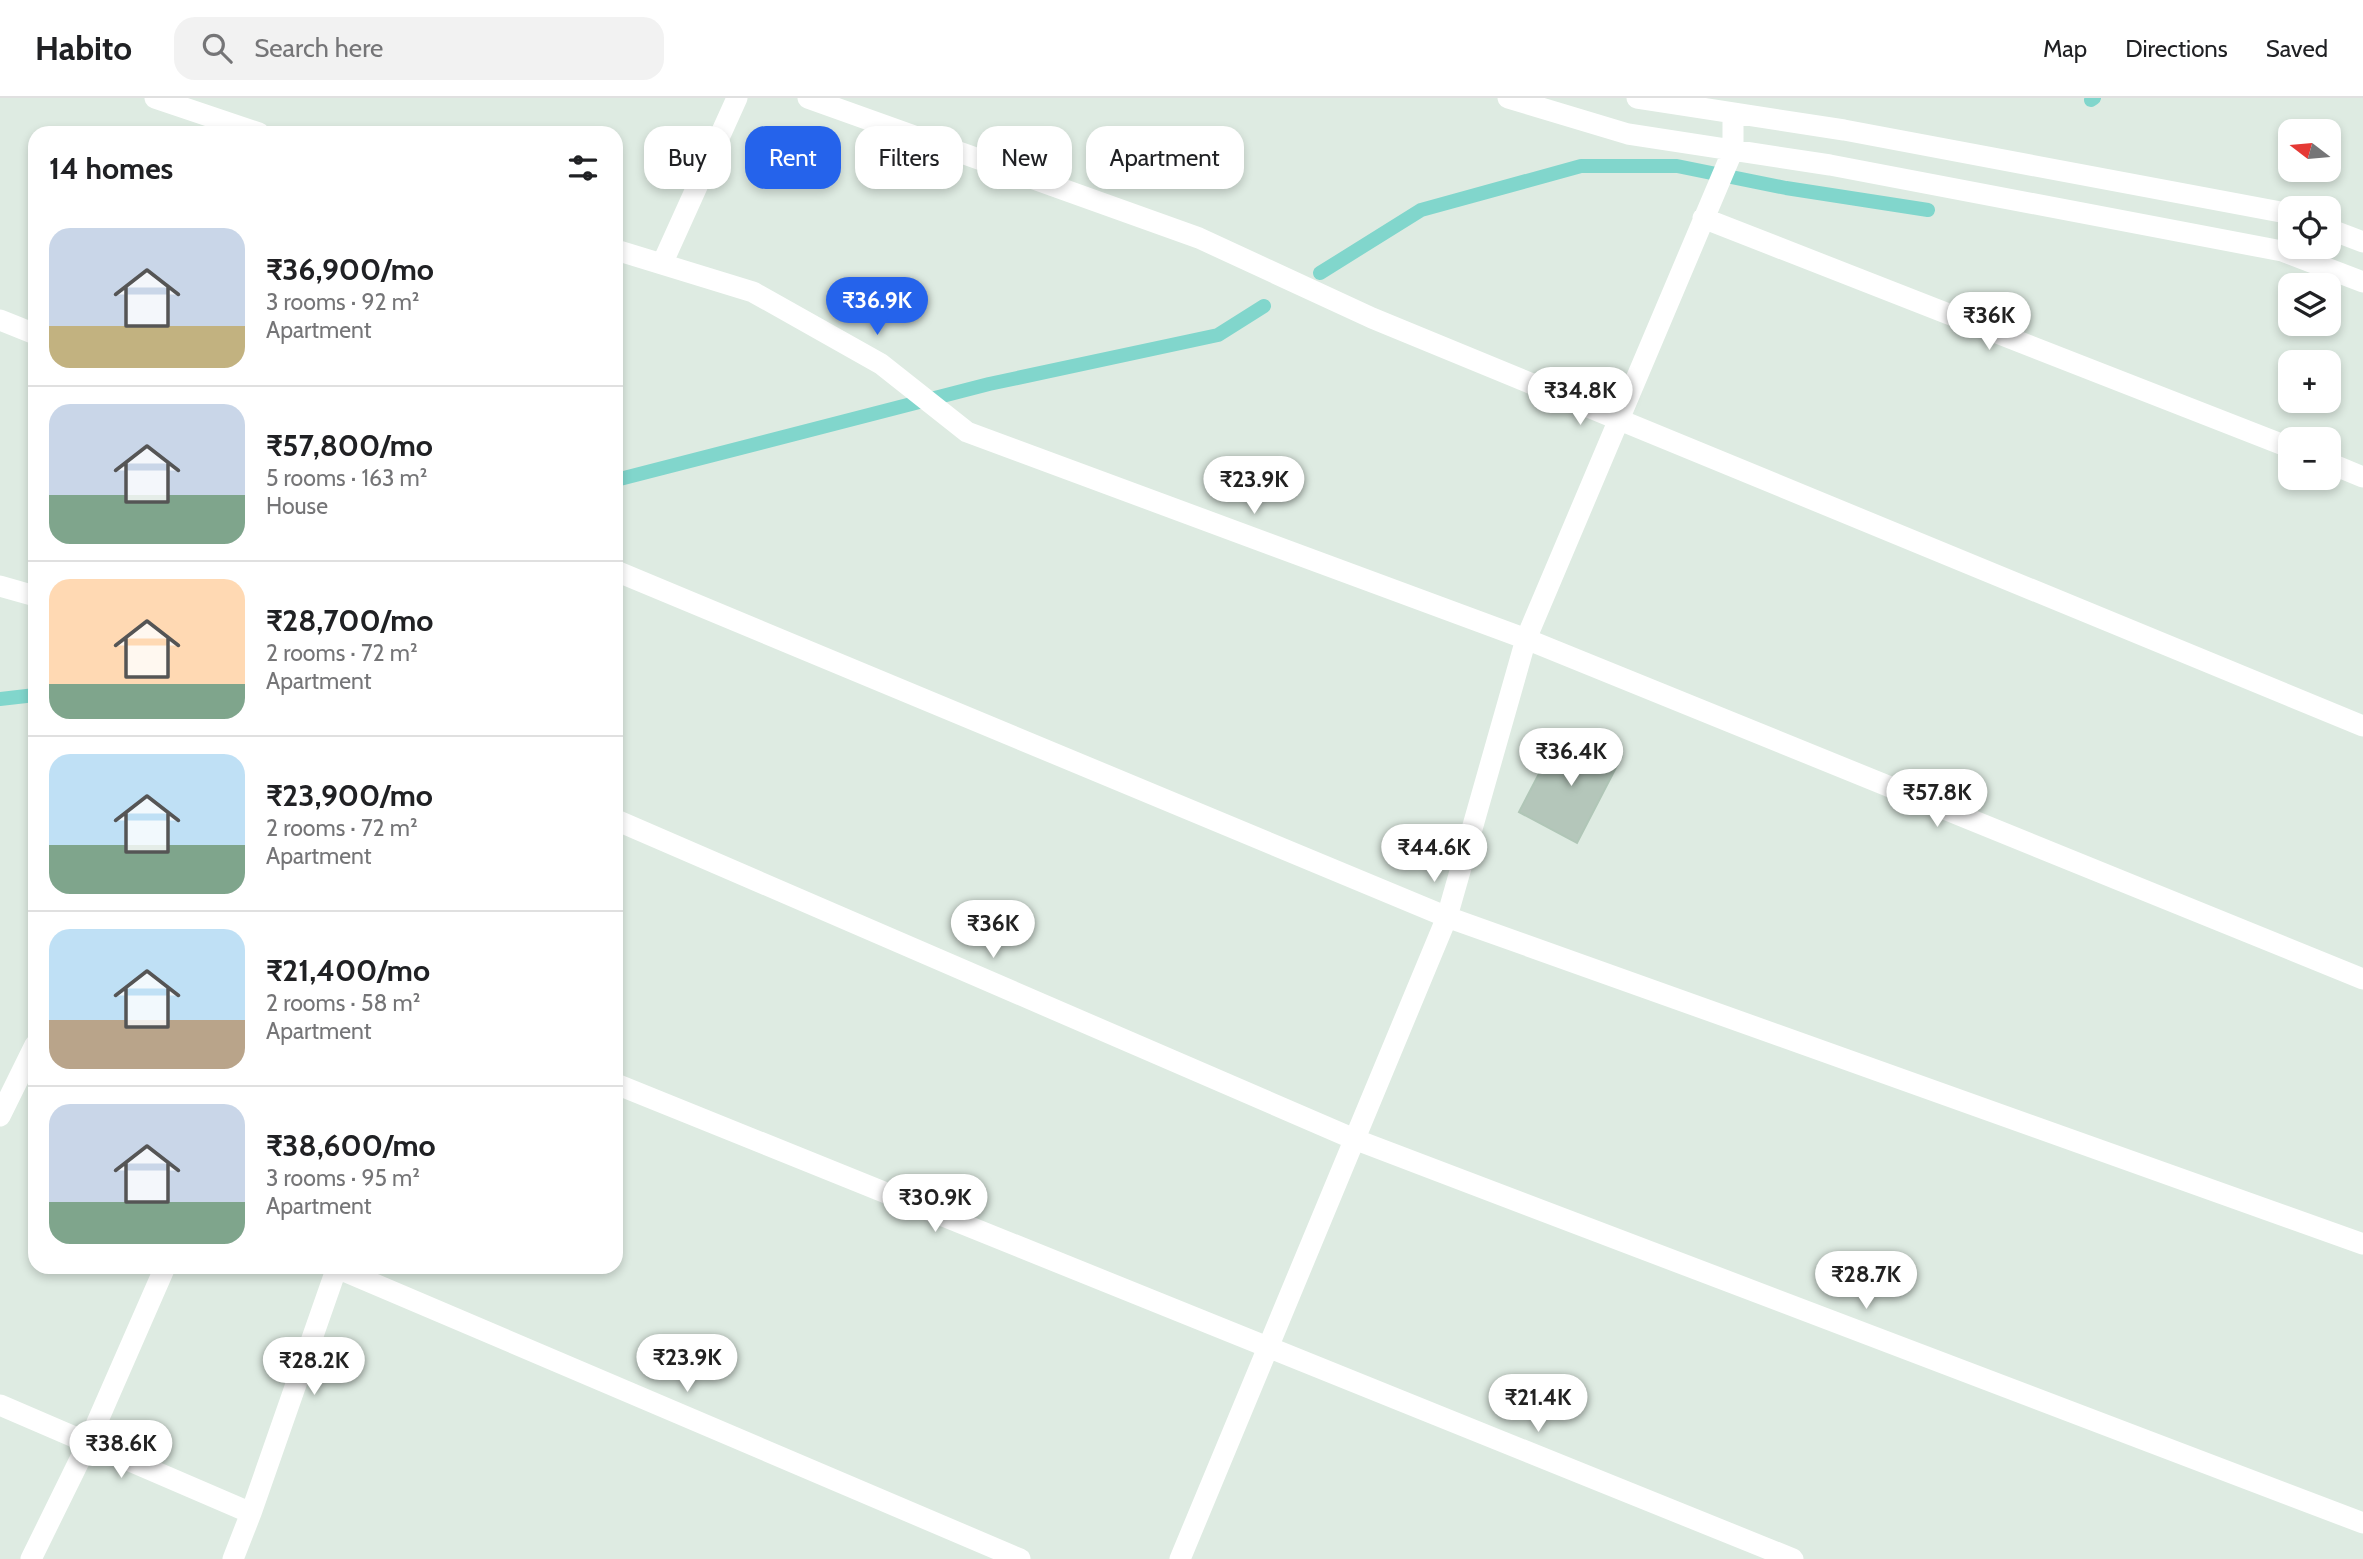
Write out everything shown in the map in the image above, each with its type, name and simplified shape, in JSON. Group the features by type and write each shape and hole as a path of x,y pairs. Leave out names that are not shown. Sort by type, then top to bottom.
{"street":[{"path":"155,98 237,126"},
{"path":"662,264 737,98"},
{"path":"808,98 1199,238 1372,318 2363,726"},
{"path":"1508,98 1628,134 1830,165 2282,251 2363,282"},
{"path":"1640,98 1857,133 2278,213"},
{"path":"1180,1559 1447,916 1526,639 1733,150 1733,113"},
{"path":"1703,218 2278,443"},
{"path":"2341,234 2363,242"},
{"path":"623,252 753,292 881,363 967,432 1526,639 2363,979"},
{"path":"0,320 28,331"},
{"path":"2341,468 2363,477"},
{"path":"623,574 1447,916 2363,1244"},
{"path":"0,586 28,594"},
{"path":"623,823 1354,1139 2363,1523"},
{"path":"0,1115 28,1059"},
{"path":"623,1087 1793,1559"},
{"path":"32,1559 88,1443 162,1274"},
{"path":"233,1559 335,1274"},
{"path":"353,1274 1020,1559"},
{"path":"0,1405 251,1513"}],"building":[{"path":"1587,738 1622,756 1577,843 1519,812 1554,745 1577,756"}],"waterway":[{"path":"1320,273 1421,210 1581,166 1677,166 1786,188 1928,210"},
{"path":"623,478 989,384 1218,335 1264,306"},
{"path":"0,699 28,696"}]}
